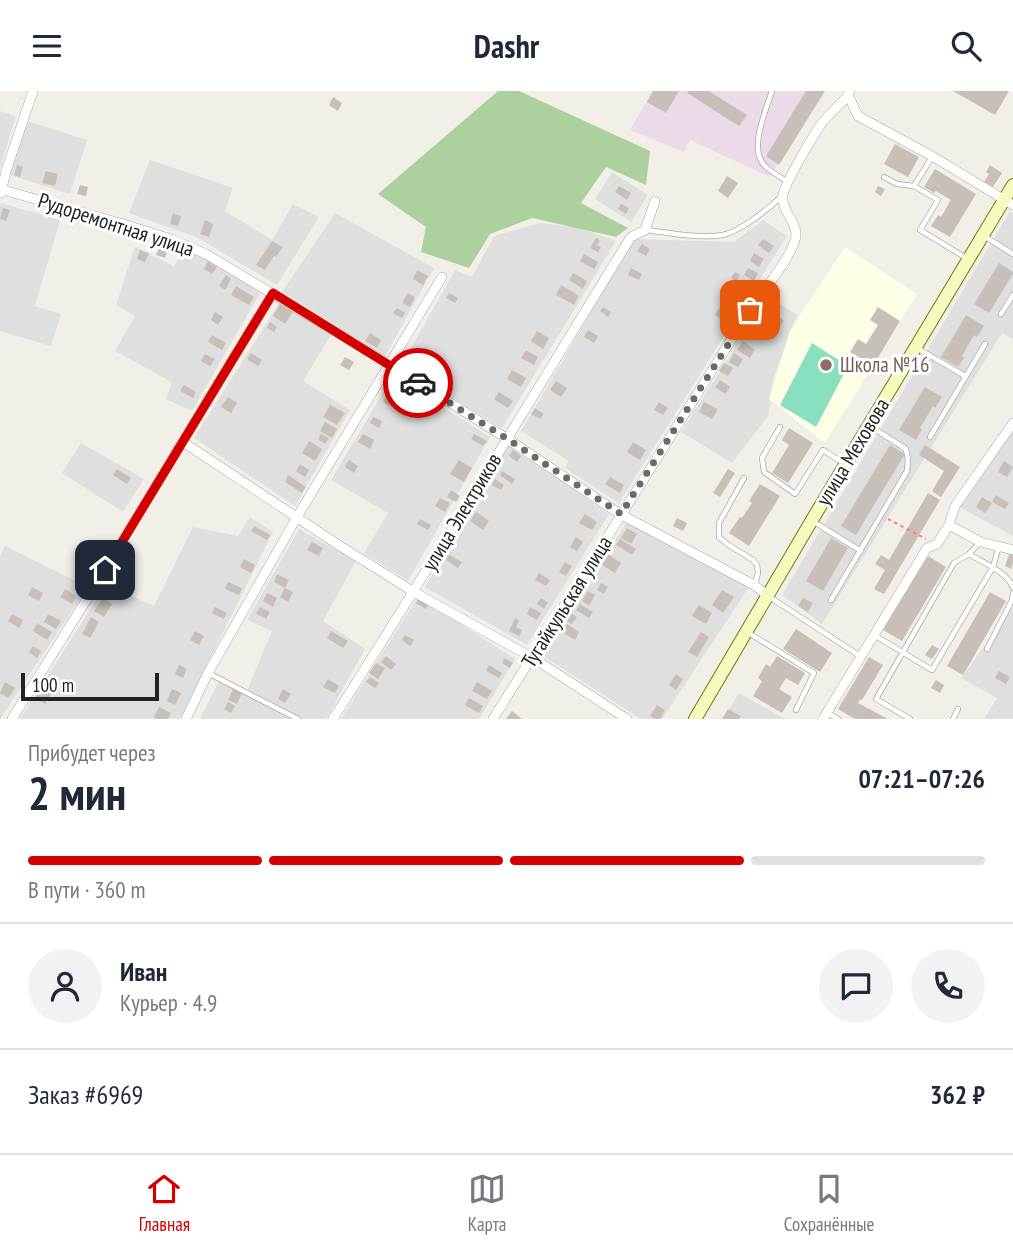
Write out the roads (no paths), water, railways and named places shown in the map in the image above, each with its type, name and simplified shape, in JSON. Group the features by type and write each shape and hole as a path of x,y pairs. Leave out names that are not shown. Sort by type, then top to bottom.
{"street":[{"path":"1,191 33,91"},
{"path":"783,196 788,182 822,124 849,93 858,116 1009,202"},
{"name":"улица Меховова","path":"695,719 983,235 1009,202 1013,185"},
{"name":"Рудоремонтная улица","path":"1,191 120,223 206,254 506,438 621,514 754,585 767,595"},
{"name":"Тугайкульская улица","path":"493,719 750,310 790,251 796,238 795,226 784,208 783,196"},
{"name":"улица Электриков","path":"333,719 414,593 506,438 631,237 645,230 655,201"},
{"path":"186,719 208,673 297,517 442,277"},
{"path":"12,719 273,293"},
{"path":"825,716 927,548 937,544 950,525 955,506 1013,423"},
{"path":"183,442 414,593 533,658 627,719"},
{"path":"950,525 981,542 1013,550"}],"lane":[{"path":"772,91 759,136 757,154 764,165 788,182"},
{"path":"914,186 932,156"},
{"path":"884,177 897,184 914,186 938,200 920,230 969,259"},
{"path":"645,230 696,236 724,235 747,223 783,196"},
{"path":"983,235 1013,254"},
{"path":"1001,314 1013,295"},
{"path":"929,437 985,344"},
{"path":"916,347 965,376"},
{"path":"831,600 907,471 906,449 869,425"},
{"path":"780,427 762,457 764,472 795,494 823,450 846,464"},
{"path":"744,478 719,523 719,537 757,565 758,573 754,585"},
{"path":"811,520 861,551"},
{"path":"910,719 876,699 954,563 969,554 981,542"},
{"path":"874,635 932,670 993,568 999,546"},
{"path":"969,554 1011,581 1013,587"},
{"path":"987,649 1013,593"},
{"path":"767,595 861,657"},
{"path":"747,631 814,673 796,710"},
{"path":"208,673 298,719"},
{"path":"953,719 958,709"},
{"path":"825,716 838,719"}],"place":[{"name":"Школа №16","path":"826,365"}]}
